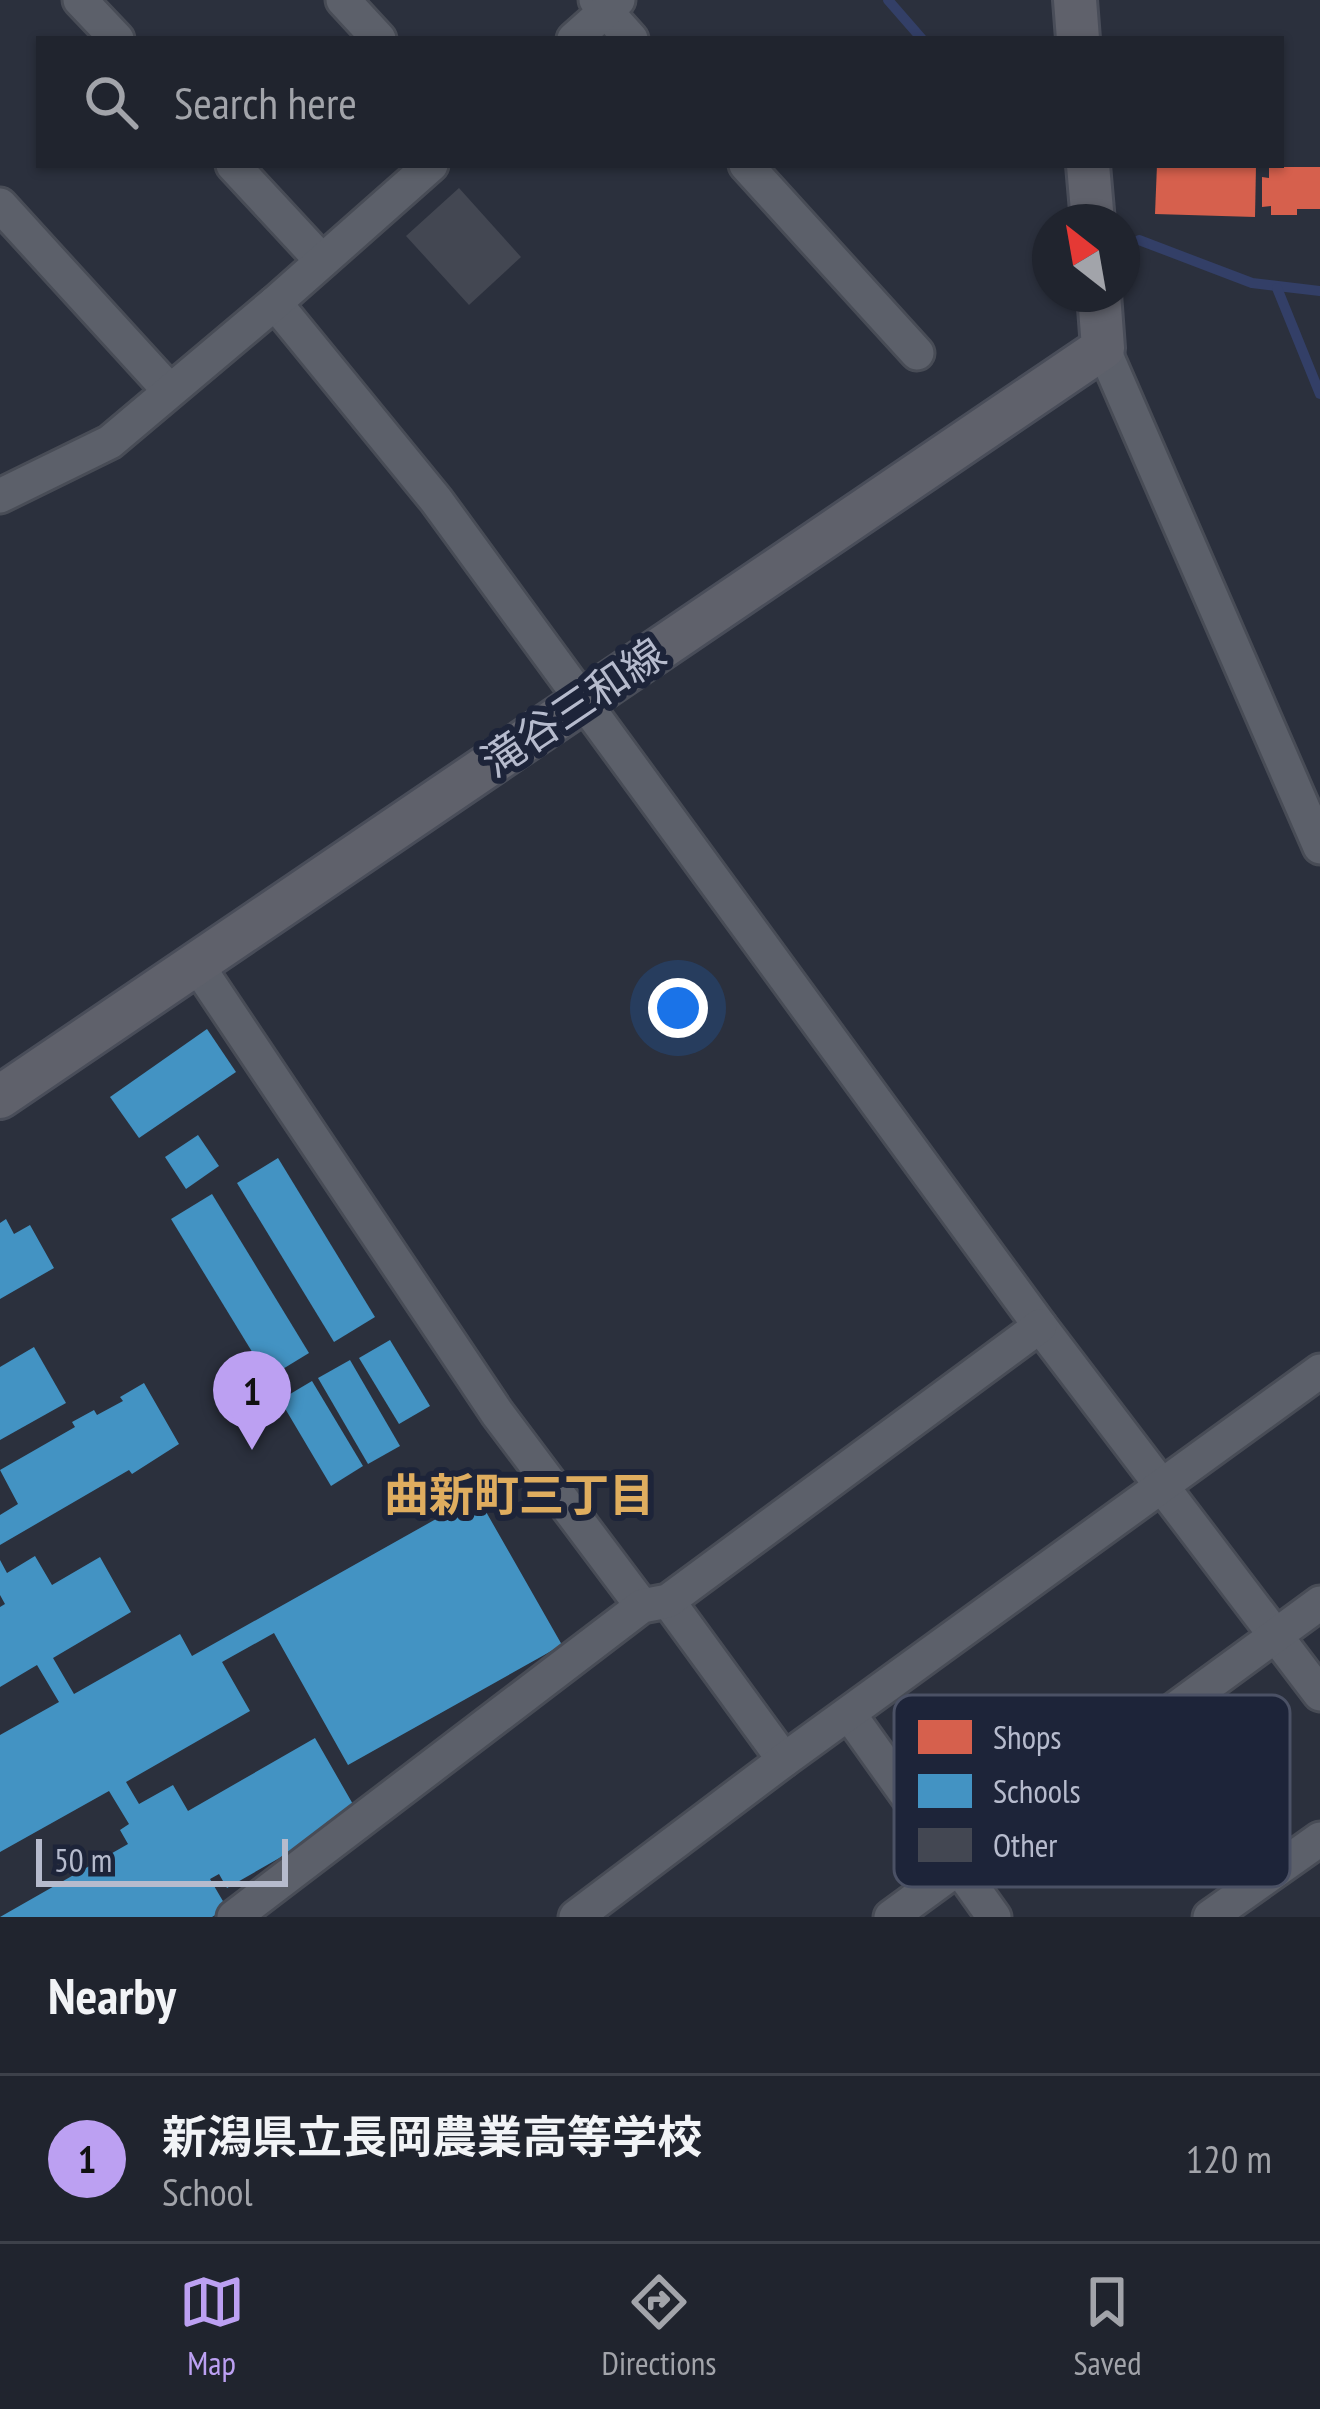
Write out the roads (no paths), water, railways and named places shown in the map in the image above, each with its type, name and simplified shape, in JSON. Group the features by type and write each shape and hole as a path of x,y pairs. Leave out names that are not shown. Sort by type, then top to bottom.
{"main road":[{"path":"1075,0 1078,36"},
{"path":"1088,168 1091,204"},
{"path":"1100,312 1103,348"},
{"name":"滝谷三和線","path":"0,1097 1103,348"}],"street":[{"path":"80,0 113,36"},
{"path":"343,0 376,36"},
{"path":"577,36 607,4 630,36"},
{"path":"236,168 322,261"},
{"path":"0,496 110,442 275,304 427,168"},
{"path":"749,168 917,353"},
{"path":"0,205 170,390"},
{"path":"275,304 436,500 1040,1327 1320,1694"},
{"path":"1103,348 1320,847"},
{"path":"197,964 497,1413 784,1760"},
{"path":"234,1917 655,1604 1040,1327"},
{"path":"576,1917 1320,1371"},
{"path":"1193,1695 1320,1603"},
{"path":"848,1714 894,1778"},
{"path":"1290,1860 1320,1839"},
{"path":"891,1917 931,1887"},
{"path":"972,1887 994,1917"},
{"path":"1210,1917 1252,1887"}],"waterway":[{"path":"888,0 919,36"},
{"path":"1140,240 1252,283 1320,291"},
{"path":"1277,288 1320,394"}],"place":[{"name":"新潟県立長岡農業高等学校","path":"252,1450"}],"district":[{"name":"曲新町三丁目","path":"519,1494"}]}
